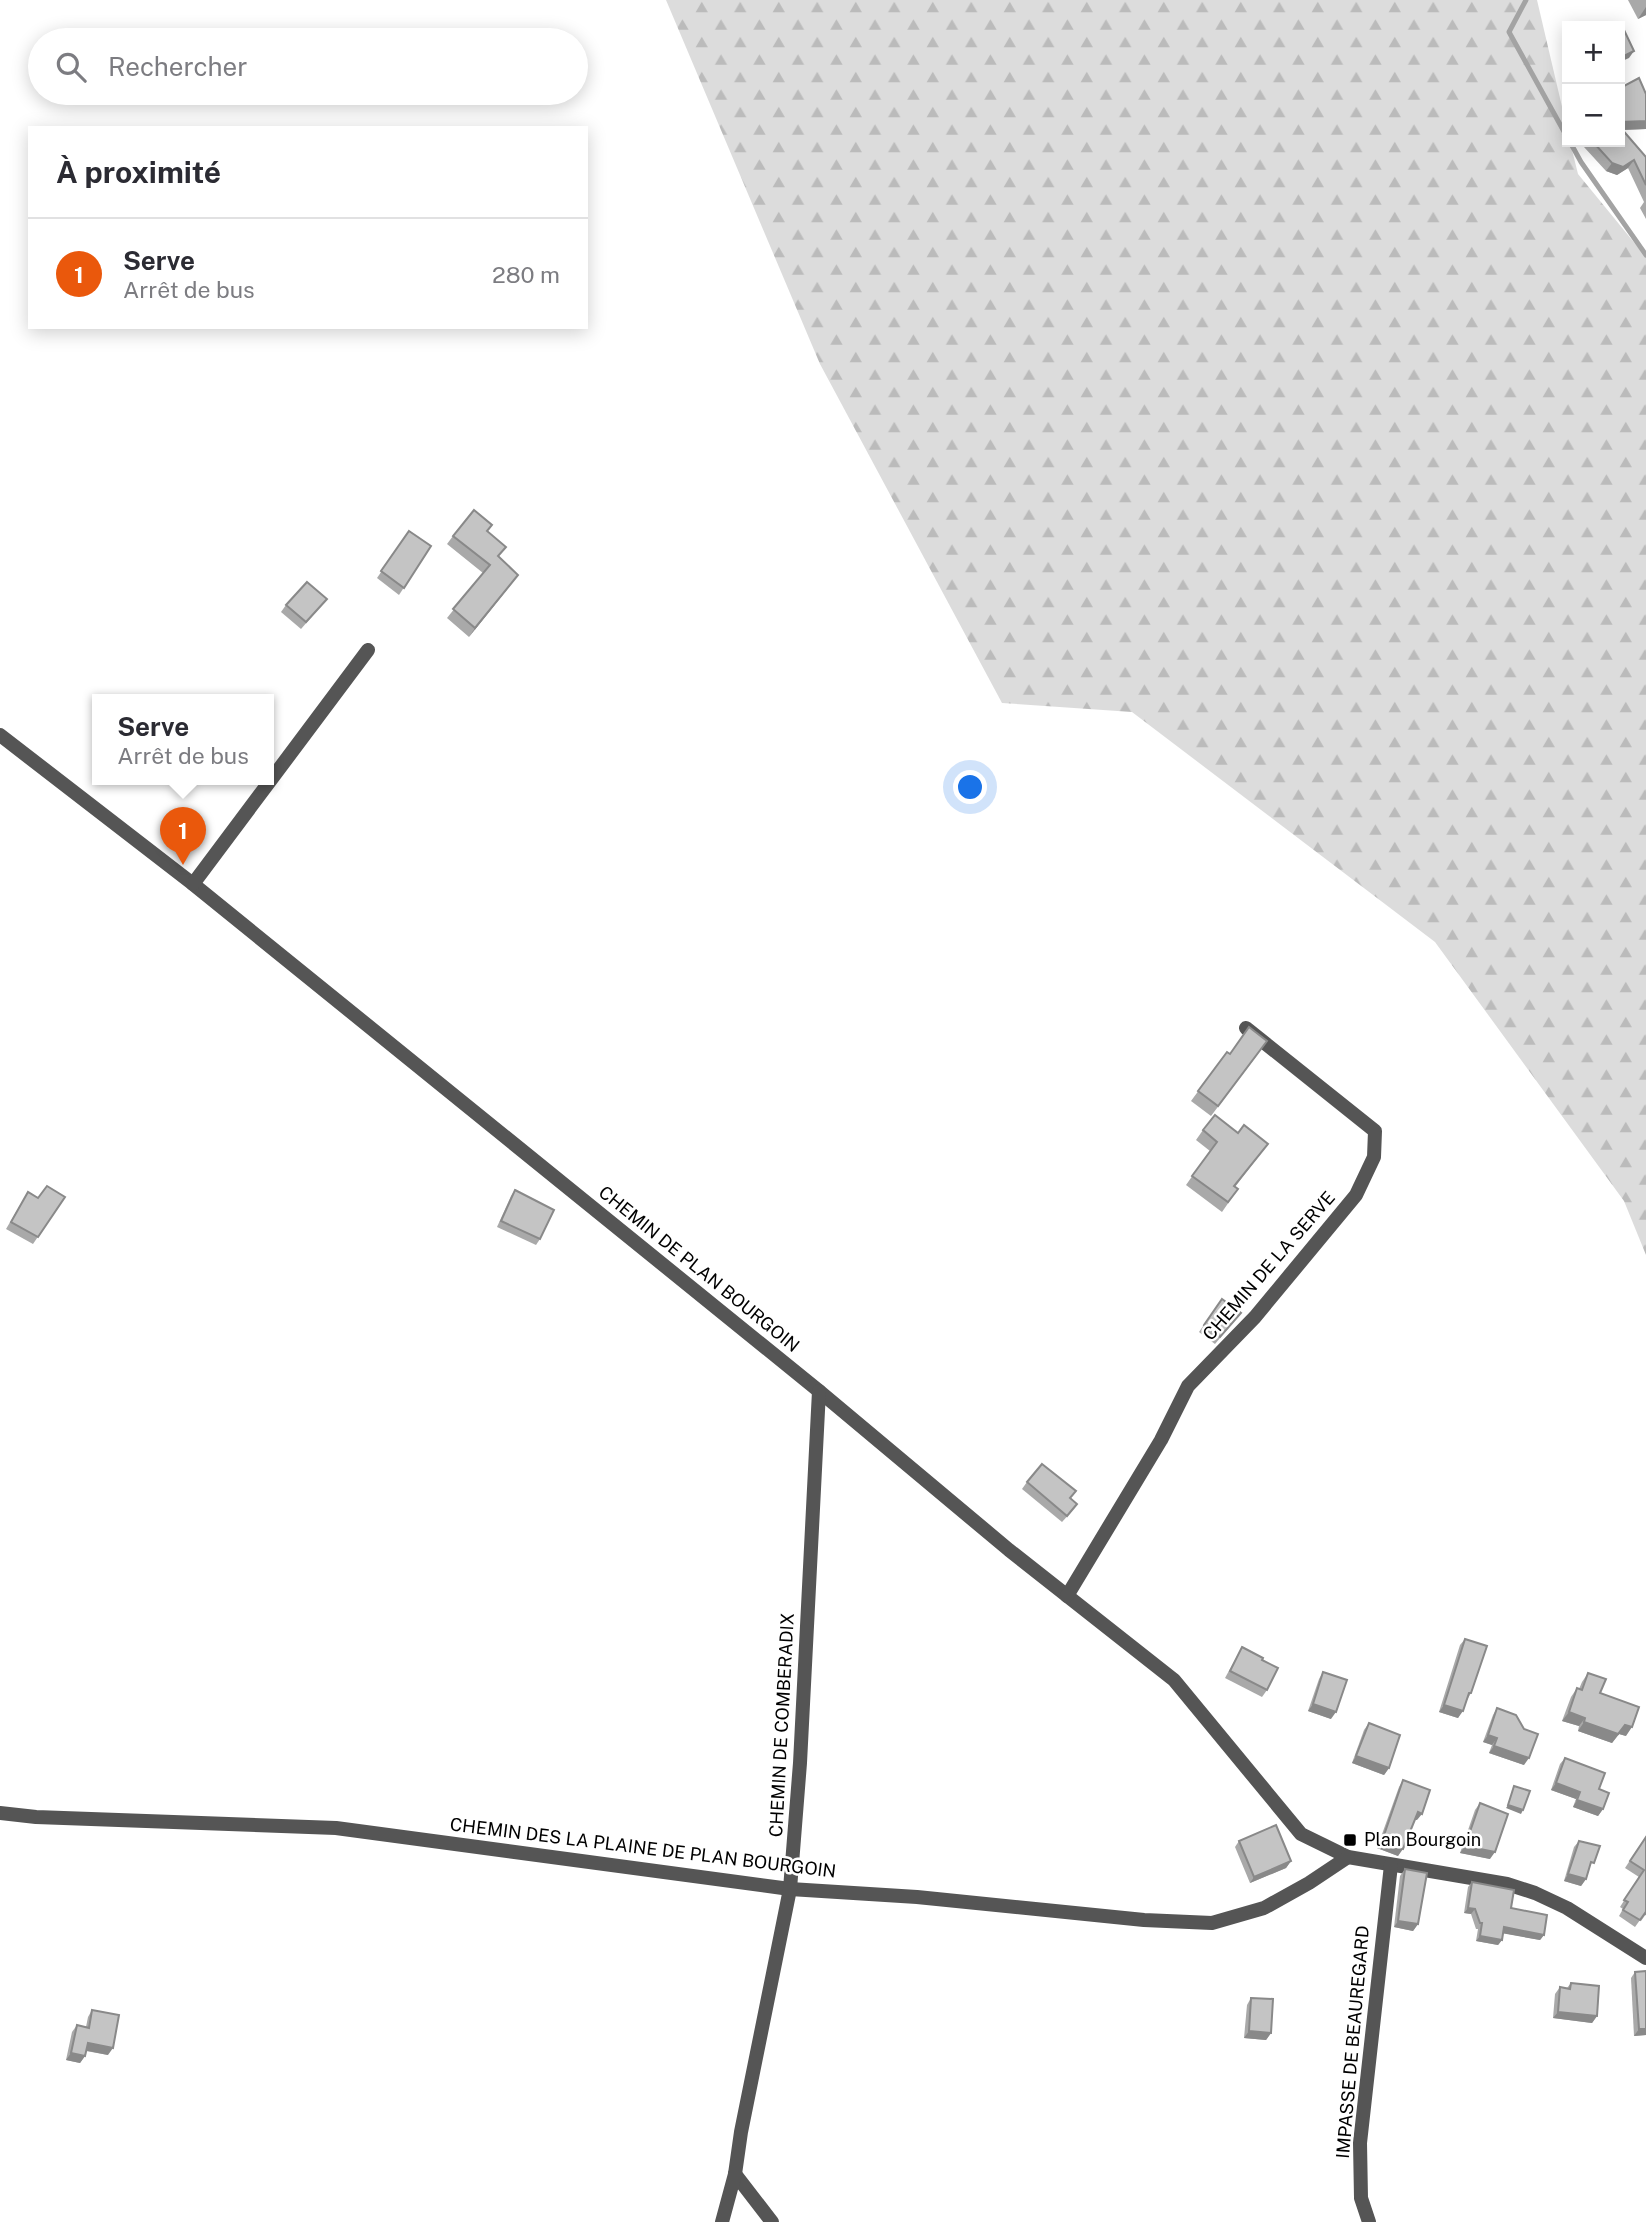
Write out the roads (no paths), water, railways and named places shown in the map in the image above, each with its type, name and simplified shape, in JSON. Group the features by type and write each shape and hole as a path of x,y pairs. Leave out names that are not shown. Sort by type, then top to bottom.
{"street":[{"path":"274,776 368,650"},
{"name":"CHEMIN DE PLAN BOURGOIN","path":"0,736 193,884 819,1391 1009,1550 1174,1679 1301,1834 1348,1857 1507,1884 1535,1893 1567,1908 1646,1958"},
{"path":"193,884 267,785"},
{"name":"CHEMIN DE LA SERVE","path":"1067,1595 1161,1440 1188,1386 1255,1317 1356,1195 1374,1157 1375,1131 1245,1028"},
{"name":"CHEMIN DE COMBERADIX","path":"722,2222 735,2174 790,1889 800,1763 819,1391"},
{"name":"CHEMIN DES LA PLAINE DE PLAN BOURGOIN","path":"0,1814 335,1828 790,1889 917,1897 1144,1920 1212,1923 1264,1908 1348,1857"},
{"name":"IMPASSE DE BEAUREGARD","path":"1369,2222 1361,2198 1360,2143 1391,1865"},
{"path":"735,2174 772,2222"}],"waterway":[{"path":"1526,0 1509,32 1562,128"},
{"path":"1573,147 1646,255"}],"place":[{"name":"Serve","path":"183,865"},
{"name":"Plan Bourgoin","path":"1350,1840"}]}
